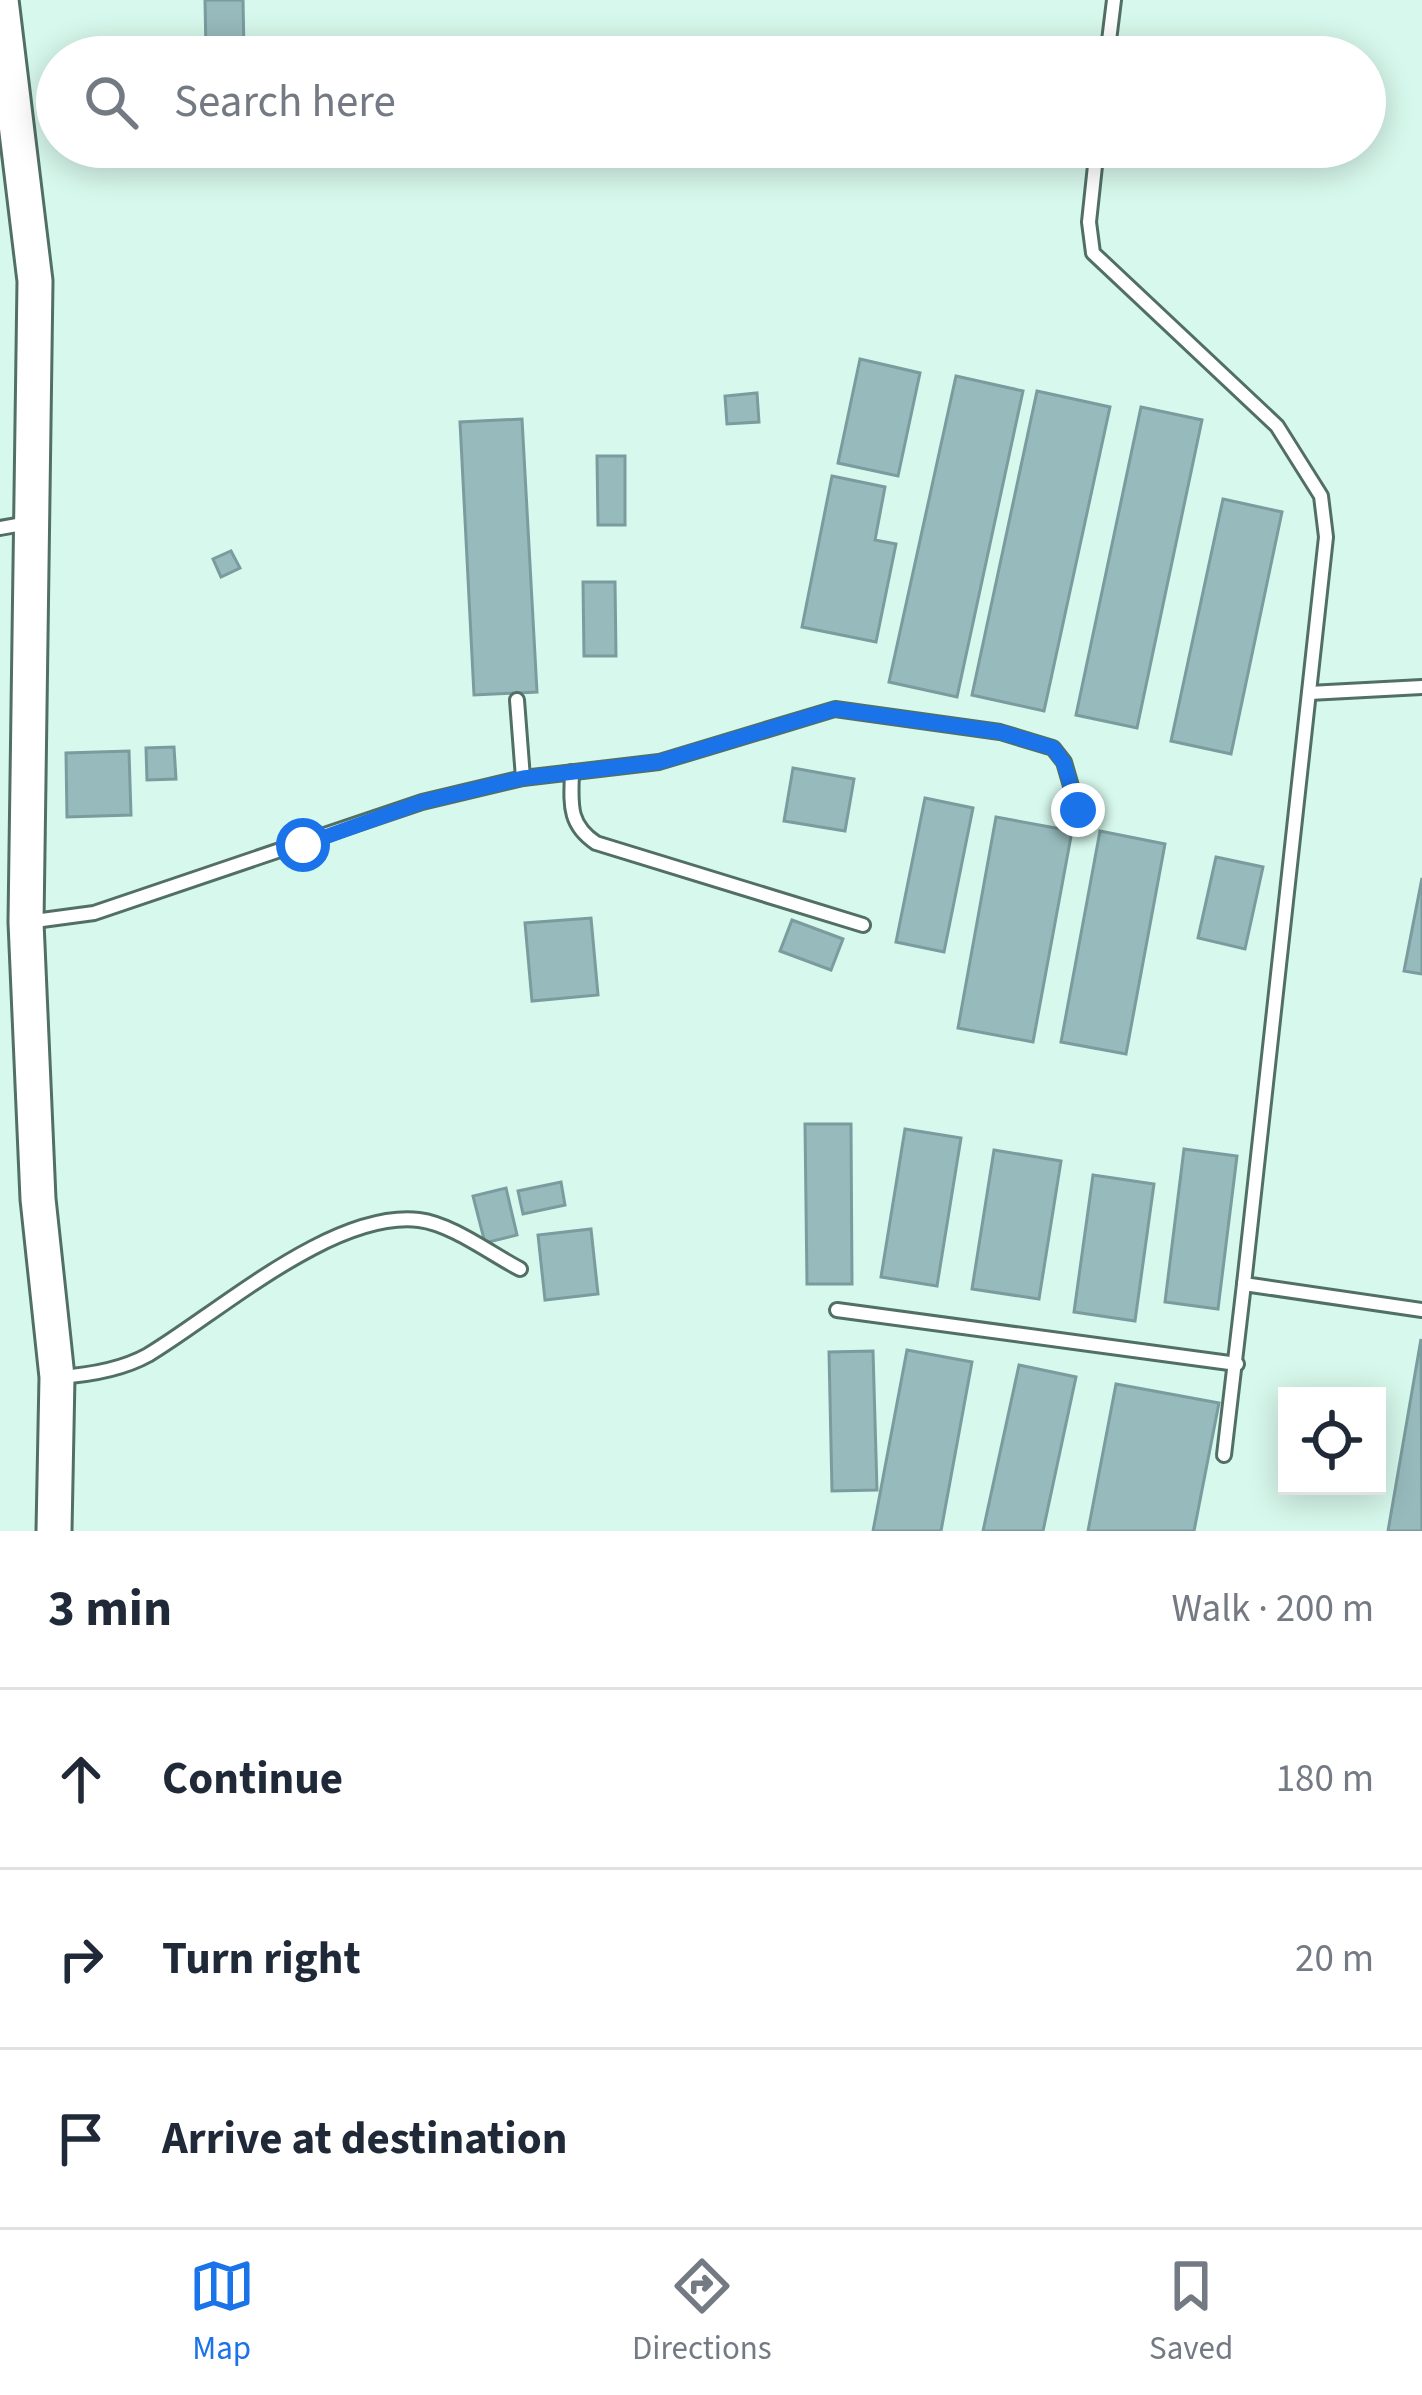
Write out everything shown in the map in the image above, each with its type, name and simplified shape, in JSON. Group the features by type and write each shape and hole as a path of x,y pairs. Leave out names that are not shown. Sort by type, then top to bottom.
{"street":[{"path":"1,0 34,281 35,522 26,922 38,1199 57,1377 54,1531"}],"lane":[{"path":"1110,36 1114,0"},
{"path":"1095,168 1089,222 1093,253 1276,426 1321,496 1326,537 1224,1455"},
{"path":"0,528 35,522"},
{"path":"1309,693 1422,687"},
{"path":"517,700 523,778"},
{"path":"26,922 94,913 422,802 523,778 659,762 835,709 1000,732 1053,748 1064,763 1078,810"},
{"path":"572,772 571,812 578,831 596,843 862,925"},
{"path":"57,1377 96,1374 145,1356 232,1294 297,1258 382,1222 422,1220 520,1270"},
{"path":"1244,1285 1422,1310"},
{"path":"837,1310 1237,1364"}],"building":[{"path":"205,0 243,0 244,36 206,36"},
{"path":"860,359 920,373 898,476 838,463"},
{"path":"956,376 1023,391 957,697 889,682"},
{"path":"1037,391 1110,407 1044,711 972,695"},
{"path":"757,393 759,422 727,424 725,396"},
{"path":"1141,407 1202,420 1137,728 1076,715"},
{"path":"522,419 537,692 474,695 460,422"},
{"path":"597,456 625,456 625,525 598,525"},
{"path":"832,476 885,487 875,540 896,544 876,642 802,627"},
{"path":"1223,499 1282,512 1231,754 1171,741"},
{"path":"231,551 240,568 221,577 213,559"},
{"path":"583,582 615,582 616,656 584,656"},
{"path":"174,747 176,779 147,780 146,748"},
{"path":"129,751 131,815 67,817 66,753"},
{"path":"793,768 854,779 845,831 784,821"},
{"path":"925,798 973,808 944,952 896,942"},
{"path":"996,817 1072,831 1033,1042 958,1028"},
{"path":"1100,831 1165,844 1126,1054 1061,1042"},
{"path":"1216,857 1263,867 1245,949 1198,938"},
{"path":"1422,878 1422,974 1404,971"},
{"path":"591,918 598,995 532,1001 525,923"},
{"path":"792,920 843,939 831,970 780,951"},
{"path":"805,1124 851,1124 852,1284 807,1284"},
{"path":"905,1129 961,1138 937,1286 881,1277"},
{"path":"1184,1149 1237,1156 1218,1309 1165,1302"},
{"path":"994,1150 1061,1161 1039,1299 972,1289"},
{"path":"1093,1175 1154,1184 1135,1321 1074,1312"},
{"path":"561,1182 565,1205 523,1214 518,1191"},
{"path":"506,1188 517,1235 485,1243 473,1196"},
{"path":"591,1229 598,1294 545,1300 538,1235"},
{"path":"1421,1339 1422,1531 1388,1531"},
{"path":"907,1350 972,1362 941,1531 873,1531"},
{"path":"873,1351 877,1490 832,1491 829,1352"},
{"path":"1019,1365 1076,1377 1043,1531 983,1531"},
{"path":"1116,1384 1219,1403 1194,1531 1088,1531"}],"route":[{"path":"303,845 422,802 552,773 659,762 835,709 1000,732 1053,748 1064,763 1078,810"}]}
